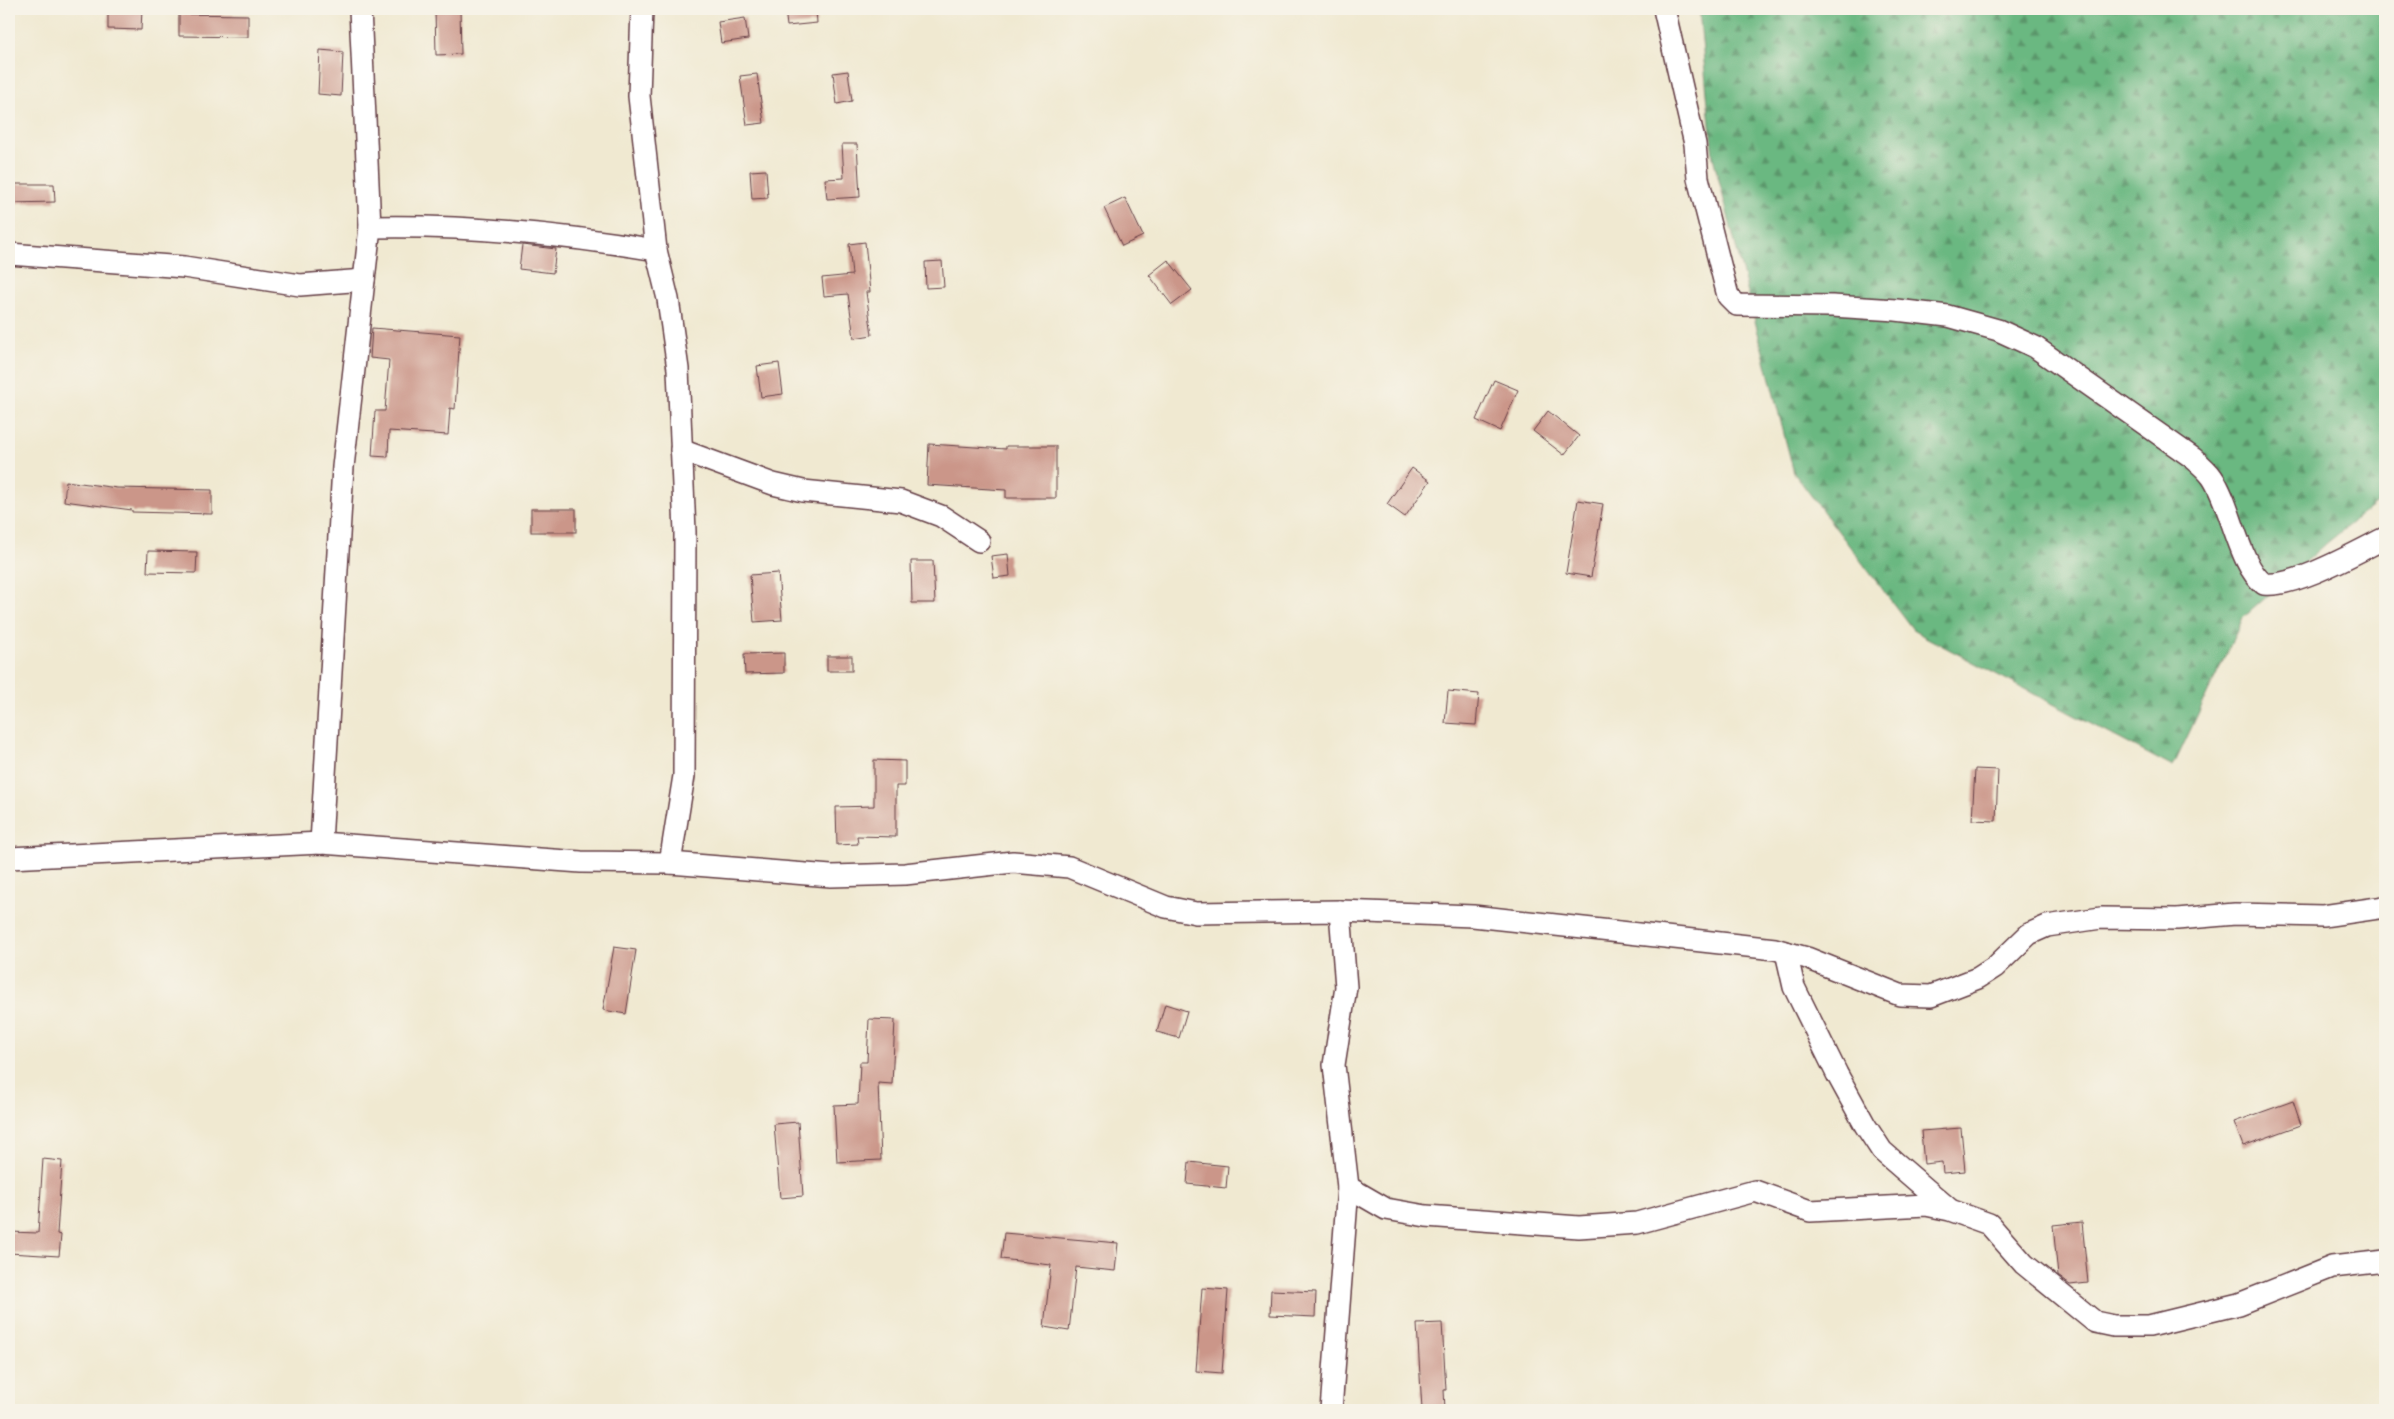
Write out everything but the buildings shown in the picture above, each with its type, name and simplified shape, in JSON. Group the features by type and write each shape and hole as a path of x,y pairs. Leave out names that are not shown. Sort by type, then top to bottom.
{"street":[{"path":"321,844 344,467 370,227 360,9"},
{"path":"642,9 640,96 656,250 674,332 680,403 686,542 684,776 670,862"},
{"path":"1664,9 1695,144 1698,178 1704,204 1728,296 1734,303 1737,305 1832,306 1948,316 1998,330 2034,347 2204,468 2212,477 2221,495 2252,571 2264,584 2272,585 2300,578 2385,538"},
{"path":"370,227 455,227 577,237 656,250"},
{"path":"9,254 184,267 300,285 364,280"},
{"path":"681,450 773,484 803,491 901,501 941,516 979,541"},
{"path":"9,858 321,844 582,862 670,862 831,876 906,874 1013,862 1069,867 1166,907 1196,913 1340,911 1473,916 1786,952 1807,958 1900,995 1931,996 1978,978 1996,967 2029,934 2047,926 2101,918 2177,919 2236,914 2323,916 2385,907"},
{"path":"1331,1410 1348,1187 1334,1065 1346,986 1340,911"},
{"path":"1786,952 1794,987 1865,1125 1882,1150 1950,1210"},
{"path":"1348,1187 1386,1208 1426,1216 1579,1227 1637,1223 1754,1191 1810,1211 1905,1204 1926,1205 1950,1210 1989,1224 2024,1264 2095,1322 2114,1326 2148,1326 2239,1304 2332,1267 2385,1261"}],"green space":[{"path":"1699,9 2385,9 2385,496 2327,543 2243,618 2173,767 1914,631 1794,473 1713,157"}]}
